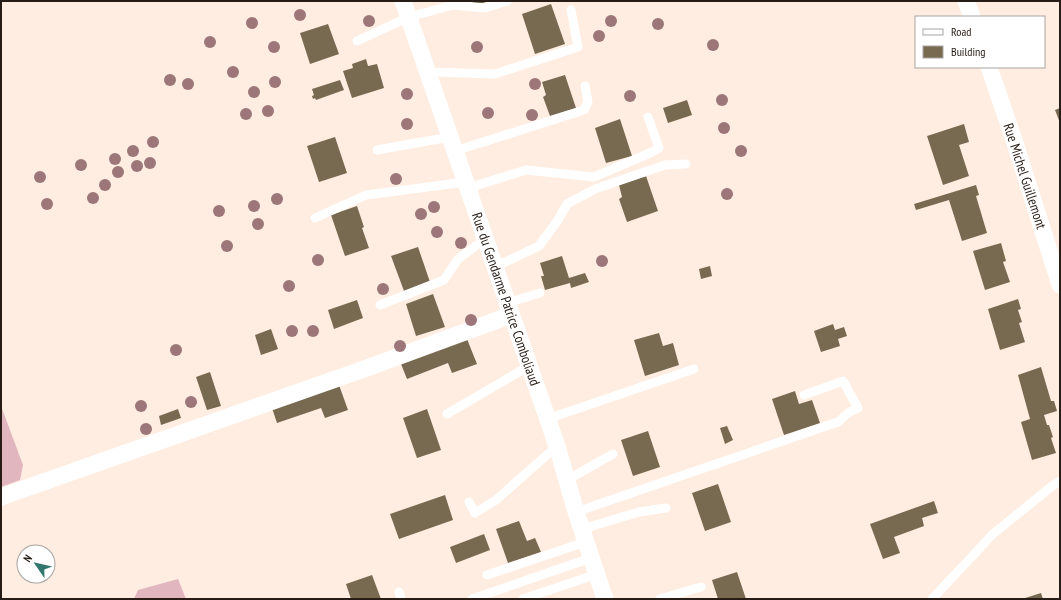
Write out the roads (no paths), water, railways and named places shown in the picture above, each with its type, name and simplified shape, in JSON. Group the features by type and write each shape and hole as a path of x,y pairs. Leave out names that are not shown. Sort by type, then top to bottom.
{"street":[{"name":"Rue du Gendarme Patrice Comboliaud","path":"403,1 557,446 576,512 605,599"},
{"path":"966,1 972,16"},
{"name":"Rue Michel Guillemont","path":"989,68 1014,140 1060,286"},
{"path":"1,497 367,368 509,309"}],"lane":[{"path":"357,41 409,17 453,5 485,8 507,1"},
{"path":"428,72 495,74 578,47 571,10"},
{"path":"377,150 452,144 584,110 588,102 585,86"},
{"path":"315,218 366,195 467,185 526,170 594,178 659,148 648,117"},
{"path":"495,267 540,246 568,204 594,189 665,165 686,164"},
{"path":"380,305 444,280 458,259 485,238"},
{"path":"509,309 540,293"},
{"path":"447,414 529,366"},
{"path":"547,419 694,369"},
{"path":"576,512 838,422 848,412 858,408 843,381 804,395"},
{"path":"469,502 475,513 496,500 557,446"},
{"path":"567,480 613,454"},
{"path":"932,599 993,534 1060,481"},
{"path":"487,575 638,512 666,508"},
{"path":"472,599 594,566"},
{"path":"523,599 594,566"},
{"path":"660,599 701,588"}]}
